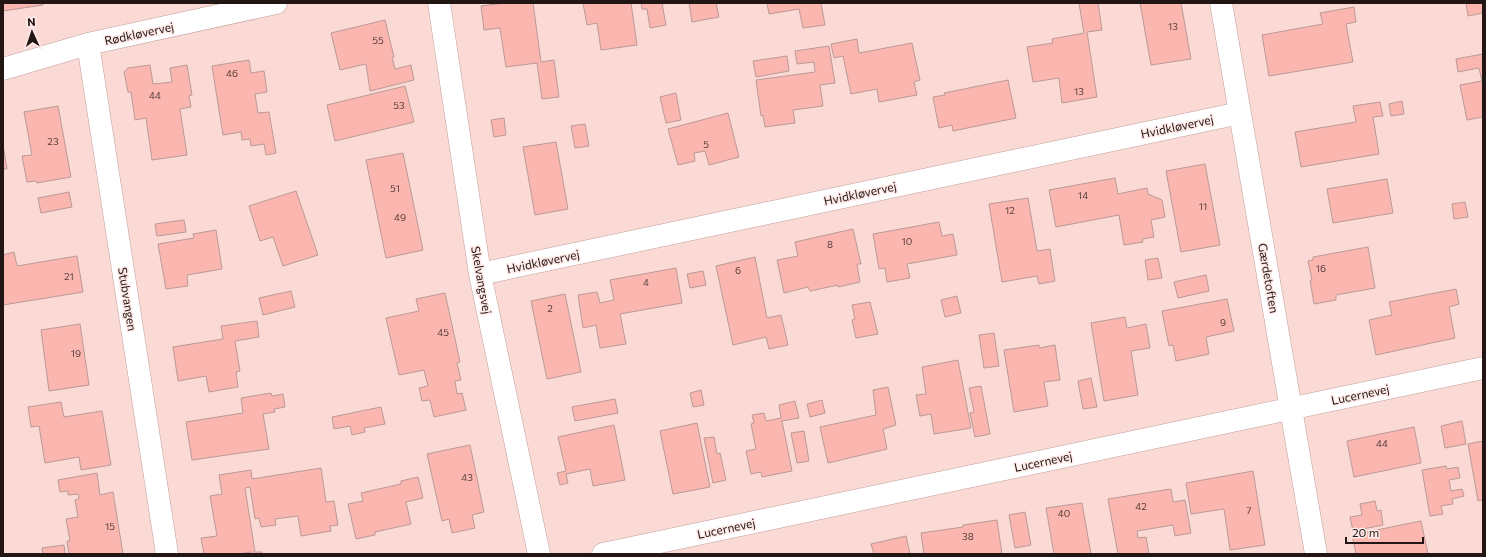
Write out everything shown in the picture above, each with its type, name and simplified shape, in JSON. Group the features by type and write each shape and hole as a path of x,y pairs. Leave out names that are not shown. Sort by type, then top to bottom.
{"street":[{"name":"Rødkløvervej","path":"3,69 88,44 276,3"},
{"name":"Skelvangsvej","path":"440,3 480,274 539,554"},
{"name":"Gærdetoften","path":"1221,3 1316,554"},
{"name":"Stubvangen","path":"88,44 167,554"},
{"name":"Hvidkløvervej","path":"480,274 1240,113"},
{"name":"Lucernevej","path":"603,554 1483,368"}],"building":[{"path":"3,3 42,3 43,5 3,11"},
{"path":"504,3 533,3 541,62 554,60 559,97 542,99 537,63 506,67 500,28 484,30 481,6"},
{"path":"583,3 631,3 637,45 601,50 597,23 587,25"},
{"path":"641,3 662,3 666,25 650,28 647,9 642,9"},
{"path":"689,3 716,3 719,17 692,22"},
{"path":"767,3 821,3 825,25 803,28 799,9 769,14"},
{"path":"1079,3 1098,3 1102,30 1087,32 1097,97 1062,103 1059,78 1033,82 1027,47 1053,43 1052,39 1084,33"},
{"path":"1140,3 1181,3 1191,59 1151,65"},
{"path":"1466,3 1483,3 1483,13 1468,16"},
{"path":"1354,7 1356,22 1346,24 1353,62 1269,76 1262,35 1323,24 1320,13"},
{"path":"385,20 394,57 392,57 395,69 411,65 414,80 370,91 366,64 340,70 331,33"},
{"path":"857,39 859,53 912,43 920,80 914,82 917,95 879,102 877,89 851,94 843,56 834,58 831,44"},
{"path":"829,46 835,83 820,85 823,106 793,110 795,123 765,127 763,115 761,116 756,80 815,72 814,62 797,64 795,51"},
{"path":"1483,54 1483,117 1467,120 1460,85 1482,81 1479,68 1458,72 1456,59"},
{"path":"787,56 789,71 756,77 753,61"},
{"path":"249,60 251,73 264,71 267,92 255,94 258,113 269,112 276,153 266,155 264,144 251,146 250,139 242,140 241,132 223,135 212,66"},
{"path":"150,65 153,84 172,82 170,68 187,65 192,95 189,96 191,107 180,109 187,155 152,160 146,118 135,120 131,92 128,92 124,72 128,68"},
{"path":"1008,80 1016,118 953,131 952,125 939,128 933,97 945,95 944,93"},
{"path":"405,86 414,122 335,141 327,105"},
{"path":"676,93 681,120 666,123 660,97"},
{"path":"1402,101 1404,114 1391,116 1389,104"},
{"path":"1380,102 1383,116 1373,117 1379,154 1301,167 1295,132 1356,122 1353,106"},
{"path":"58,106 71,177 37,183 36,181 27,182 22,156 32,155 24,112"},
{"path":"728,113 739,157 709,165 705,151 694,153 695,161 678,165 668,129"},
{"path":"504,118 506,135 494,137 491,120"},
{"path":"585,124 589,146 575,148 571,126"},
{"path":"556,142 568,209 535,215 523,147"},
{"path":"3,145 7,169 3,169"},
{"path":"403,153 423,250 386,258 366,160"},
{"path":"1205,164 1220,245 1181,252 1166,171"},
{"path":"1115,178 1118,194 1147,188 1148,194 1162,200 1165,217 1151,220 1154,237 1142,239 1143,242 1124,245 1119,215 1056,227 1049,190"},
{"path":"1387,179 1393,213 1333,223 1327,189"},
{"path":"296,191 318,255 283,266 273,237 260,241 249,206"},
{"path":"69,192 72,207 41,213 38,198"},
{"path":"1028,198 1037,251 1050,249 1055,281 1039,284 1037,276 1002,282 989,204"},
{"path":"1465,202 1468,217 1454,219 1452,204"},
{"path":"184,220 186,232 157,236 155,224"},
{"path":"939,222 942,236 953,234 957,255 907,264 910,278 887,282 885,268 879,269 873,234"},
{"path":"853,229 861,264 857,264 860,282 810,291 808,287 784,293 777,260 798,256 795,242"},
{"path":"216,230 222,269 187,275 188,286 166,289 158,244 194,238 193,234"},
{"path":"1368,247 1375,288 1336,295 1336,300 1314,304 1310,280 1312,280 1308,261 1313,260 1313,257"},
{"path":"14,252 17,266 77,256 83,292 3,305 3,255"},
{"path":"755,257 767,318 781,315 788,345 769,349 766,337 733,345 716,266"},
{"path":"1158,258 1162,278 1148,280 1145,260"},
{"path":"676,268 682,303 620,314 626,344 600,348 596,325 583,328 578,295 597,292 600,303 614,300 610,280"},
{"path":"703,271 706,285 690,288 687,274"},
{"path":"1206,275 1209,291 1178,298 1174,282"},
{"path":"1456,289 1459,304 1449,307 1455,338 1376,355 1369,320 1392,315 1389,302"},
{"path":"291,291 295,307 263,315 259,298"},
{"path":"445,293 460,362 457,363 461,380 455,381 457,394 462,393 466,410 434,417 430,400 422,401 419,388 428,386 424,370 399,375 386,318 419,311 416,299"},
{"path":"565,294 581,372 547,379 531,301"},
{"path":"957,296 961,313 945,317 941,300"},
{"path":"1227,299 1234,331 1206,337 1209,354 1176,361 1173,345 1169,346 1162,311"},
{"path":"870,302 878,334 856,338 852,320 855,319 852,305"},
{"path":"1125,317 1127,328 1146,324 1150,348 1131,351 1138,395 1104,401 1091,323"},
{"path":"257,321 259,337 235,341 240,371 236,372 238,387 209,392 206,376 178,381 173,347 223,339 221,326"},
{"path":"80,324 89,385 49,391 41,330"},
{"path":"994,333 999,366 984,368 979,335"},
{"path":"1039,345 1039,348 1055,345 1060,380 1044,382 1048,406 1014,412 1004,350"},
{"path":"958,360 971,428 934,434 931,414 920,416 916,395 926,394 922,367"},
{"path":"1091,378 1097,407 1083,409 1078,381"},
{"path":"981,386 990,434 975,437 970,413 974,412 969,388"},
{"path":"888,387 896,425 883,429 887,449 828,463 820,427 876,415 873,390"},
{"path":"701,390 704,405 693,407 690,393"},
{"path":"271,393 272,396 283,394 285,407 274,409 275,412 263,414 269,449 192,460 186,422 243,413 241,398"},
{"path":"615,399 618,413 575,421 572,407"},
{"path":"822,400 825,413 810,417 807,404"},
{"path":"795,401 799,418 782,421 792,471 762,477 761,472 751,474 746,451 756,449 751,424 754,423 752,415 764,413 766,421 781,418 779,405"},
{"path":"61,402 64,417 102,411 111,465 81,470 79,457 45,463 39,426 31,427 28,407"},
{"path":"381,407 385,424 364,428 365,432 352,435 350,426 334,429 332,417"},
{"path":"1462,421 1466,444 1445,448 1441,426"},
{"path":"697,423 710,487 673,494 660,431"},
{"path":"614,425 625,480 593,486 590,469 566,474 568,483 560,485 557,473 566,471 558,437"},
{"path":"1414,427 1421,463 1354,477 1347,441"},
{"path":"804,431 809,461 797,463 791,433"},
{"path":"714,437 717,454 720,453 726,480 713,483 704,438"},
{"path":"1483,441 1483,500 1478,501 1468,444"},
{"path":"470,445 484,512 472,515 475,528 452,533 449,519 442,521 427,454"},
{"path":"1446,466 1447,469 1458,467 1460,478 1449,480 1451,491 1462,489 1464,496 1452,499 1453,504 1441,506 1443,514 1430,516 1422,470"},
{"path":"321,468 326,502 334,501 338,525 330,526 331,531 301,536 298,516 275,519 276,525 261,527 259,518 255,519 250,487 245,488 255,552 262,552 262,554 251,554 251,552 239,554 204,554 201,538 217,536 210,496 222,494 219,475 251,470 252,479"},
{"path":"1253,471 1265,545 1230,550 1224,509 1191,514 1186,483"},
{"path":"97,473 100,495 113,492 123,554 69,554 67,541 70,541 66,519 78,517 75,500 79,499 78,494 68,495 68,491 60,492 58,480"},
{"path":"418,477 423,498 406,502 411,524 375,532 375,535 356,539 348,504 363,501 361,493 401,484 401,481"},
{"path":"1171,489 1173,502 1185,500 1191,533 1175,536 1173,525 1137,531 1138,538 1146,537 1149,554 1118,554 1108,499"},
{"path":"1375,501 1377,511 1381,510 1383,525 1353,531 1350,517 1362,515 1360,504"},
{"path":"1082,503 1091,554 1054,554 1046,508"},
{"path":"1025,512 1031,545 1015,548 1009,515"},
{"path":"997,520 1002,554 924,554 921,533"},
{"path":"1421,521 1428,554 1356,554 1352,535"},
{"path":"906,536 910,554 874,554 871,544"},
{"path":"64,545 65,554 43,554 42,548"}]}
